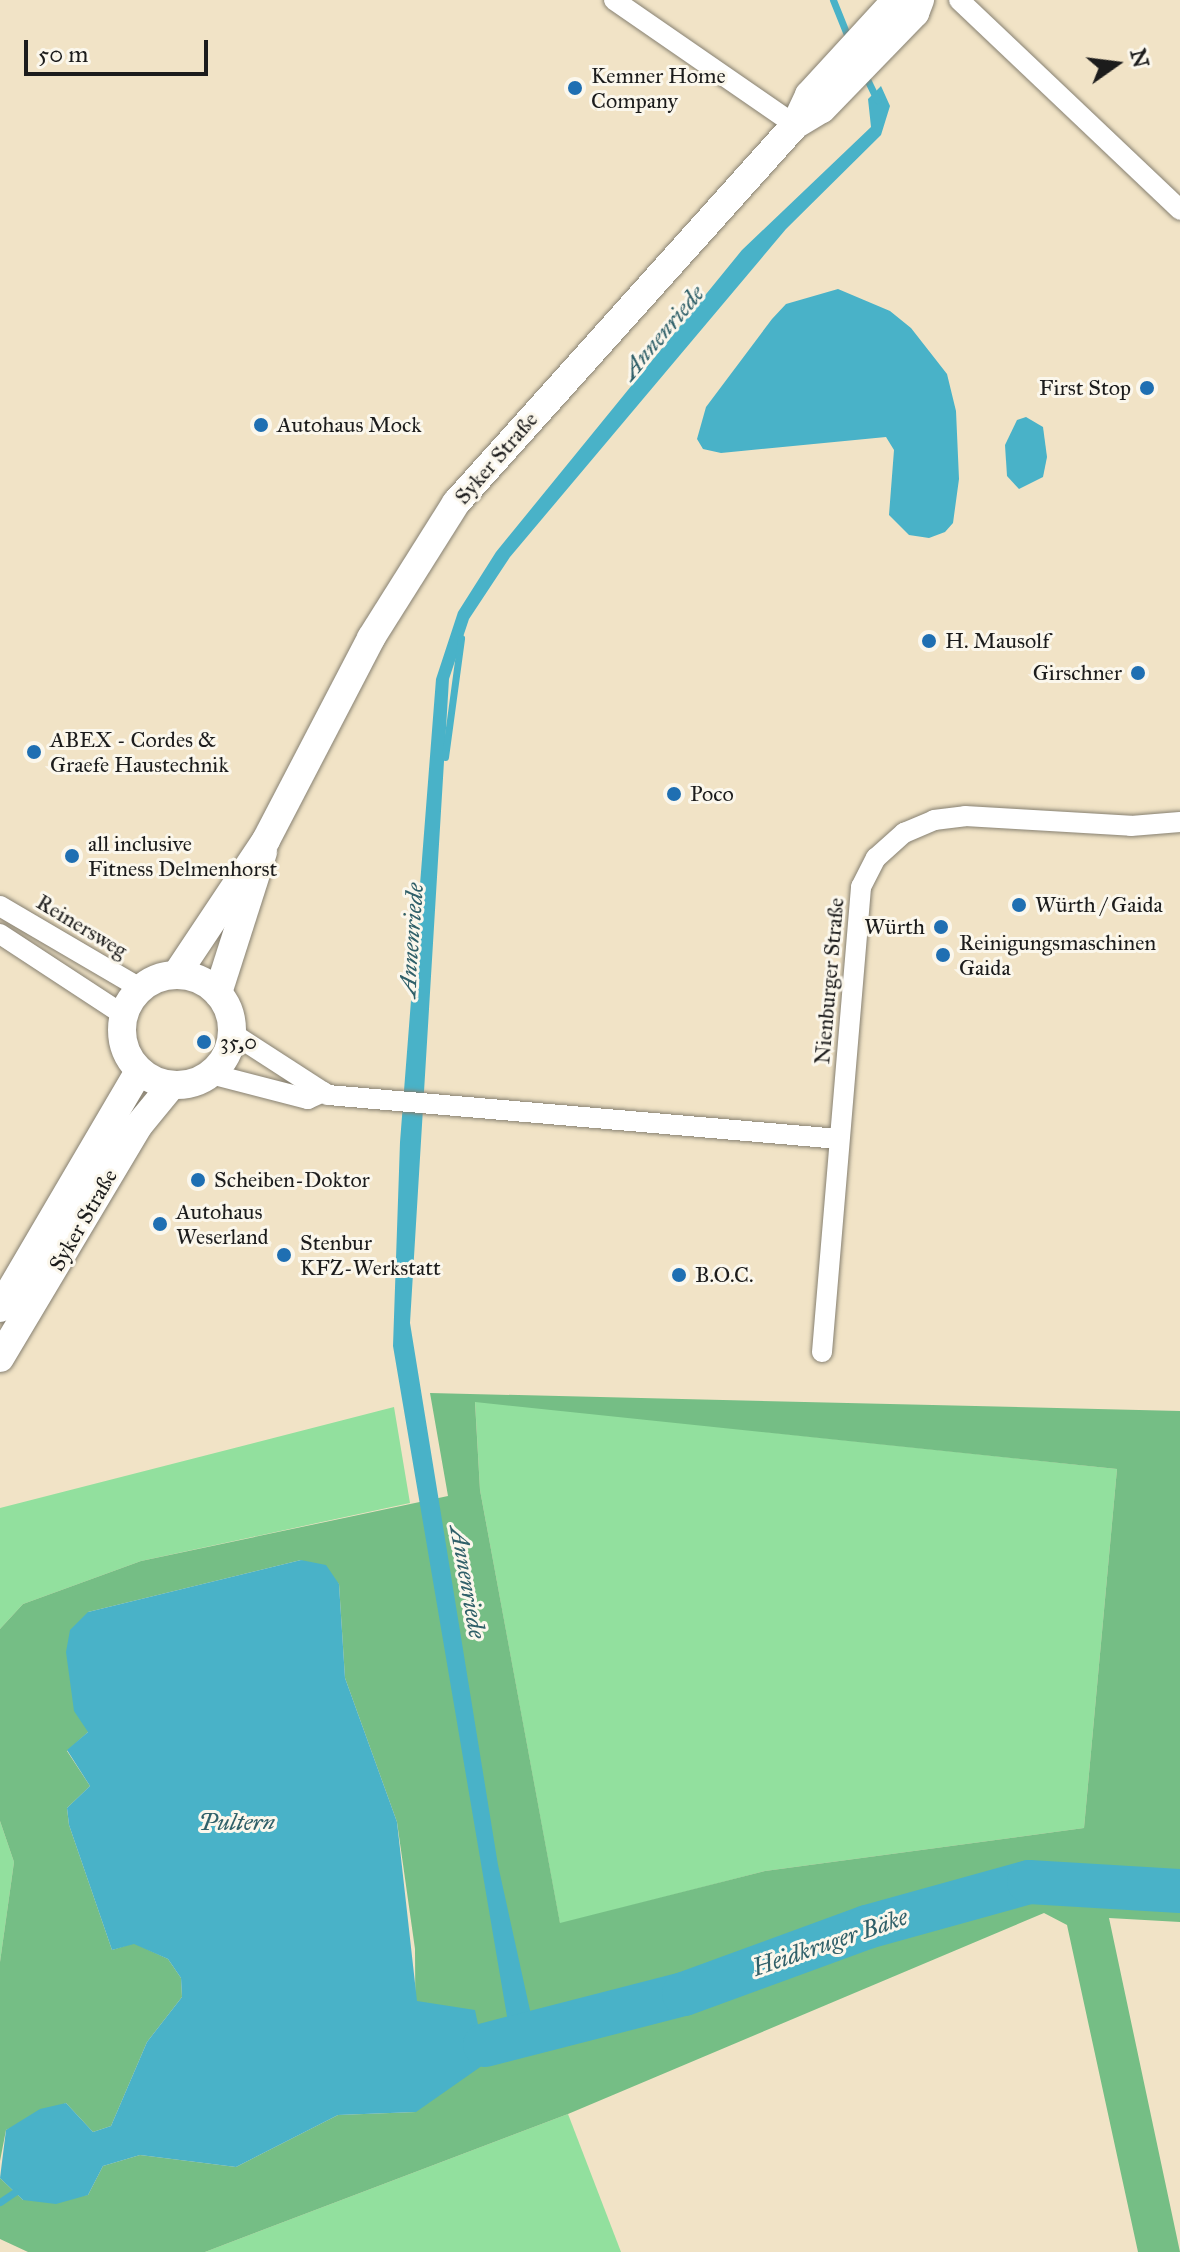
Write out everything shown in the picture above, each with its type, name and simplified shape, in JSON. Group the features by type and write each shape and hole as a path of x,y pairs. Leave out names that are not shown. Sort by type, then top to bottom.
{"main road":[{"name":"Syker Straße","path":"176,975 266,840 371,638 456,503 795,125 809,95 839,77 865,48 896,0"},
{"name":"Syker Straße","path":"865,48 915,13 920,0"},
{"name":"Syker Straße","path":"218,993 266,840"},
{"path":"176,975 191,977 218,993 229,1011 232,1033 225,1056 211,1074 192,1084 171,1086 139,1071 123,1045 124,1015 140,988 176,975"},
{"name":"Syker Straße","path":"0,1308 139,1071"},
{"name":"Syker Straße","path":"0,1358 139,1125 171,1086"}],"street":[{"path":"614,0 795,125"},
{"path":"959,0 1177,202"},
{"name":"Nienburger Straße","path":"822,1352 861,887 876,858 904,833 934,820 965,816 1131,826 1180,822"},
{"name":"Reinersweg","path":"0,906 140,988"},
{"path":"0,934 124,1015"},
{"path":"232,1033 323,1092 839,1139"},
{"path":"211,1074 308,1099 323,1092"}],"green space":[{"path":"430,1393 1180,1411 1180,1886 1075,1879 1073,1889 1180,1893 1180,1922 1109,1918 1180,2252 1138,2252 1067,1925 1044,1913 568,2114 205,2252 28,2252 0,2239 0,2178 23,2200 88,2195 103,2166 140,2155 236,2167 338,2115 416,2112 415,1949 397,1822 345,1678 339,1584 301,1560 88,1612 88,1732 67,1751 90,1786 67,1808 69,1825 112,1950 134,1943 168,1959 181,1978 182,1997 147,2042 111,2126 93,2132 66,2103 6,2130 0,2161 0,1962 14,1862 0,1821 0,1629 23,1604 141,1561 448,1496","holes":["475,1402 1117,1469 1084,1828 765,1871 560,1923 480,1490"]},
{"path":"475,1401 1117,1469 1084,1828 765,1871 560,1924 480,1490"},
{"path":"394,1407 410,1503 141,1561 23,1604 0,1629 0,1508"},
{"path":"0,1821 14,1862 0,1962"},
{"path":"568,2114 621,2252 205,2252"}],"water":[{"path":"881,86 890,106 881,135 786,229 510,557 469,619 449,679 410,1323 498,1865 535,2033 511,2040 393,1346 400,1142 436,679 458,612 496,552 742,250 871,127 868,99"},
{"path":"838,289 890,311 911,328 947,374 956,411 959,479 953,523 945,532 929,538 909,535 889,515 894,450 886,437 721,453 703,449 697,439 706,407 786,304"},
{"path":"1026,417 1043,427 1047,457 1043,477 1019,489 1007,476 1005,445 1017,420"},
{"name":"Pultern","path":"301,1560 326,1565 339,1584 345,1678 397,1822 417,2001 475,2010 486,2063 416,2112 338,2115 236,2167 140,2155 103,2166 88,2195 56,2204 23,2200 0,2178 6,2130 40,2109 66,2103 93,2132 111,2126 147,2042 182,1997 181,1978 168,1959 134,1944 112,1950 69,1825 67,1808 90,1786 67,1750 88,1732 74,1711 66,1652 70,1630 88,1612"}],"waterway":[{"name":"Annenriede","path":"833,0 850,42"},
{"name":"Annenriede","path":"865,75 877,100"},
{"name":"Annenriede","path":"445,757 461,638"},
{"name":"Heidkruger Bäke","path":"485,2045 684,1994 867,1927 1029,1882 1180,1891"},
{"path":"0,2202 15,2192"}],"place":[{"name":"Kemner Home Company","path":"575,88"},
{"name":"First Stop","path":"1147,388"},
{"name":"Autohaus Mock","path":"261,425"},
{"name":"H. Mausolf","path":"929,641"},
{"name":"Girschner","path":"1138,673"},
{"name":"ABEX - Cordes & Graefe Haustechnik","path":"34,752"},
{"name":"Poco","path":"674,794"},
{"name":"all inclusive Fitness Delmenhorst","path":"72,856"},
{"name":"Würth / Gaida","path":"1019,905"},
{"name":"Würth","path":"941,927"},
{"name":"Reinigungsmaschinen Gaida","path":"943,955"},
{"name":"35,0","path":"204,1042"},
{"name":"Scheiben-Doktor","path":"198,1180"},
{"name":"Autohaus Weserland","path":"160,1224"},
{"name":"Stenbur KFZ-Werkstatt","path":"284,1255"},
{"name":"B.O.C.","path":"679,1275"}]}
